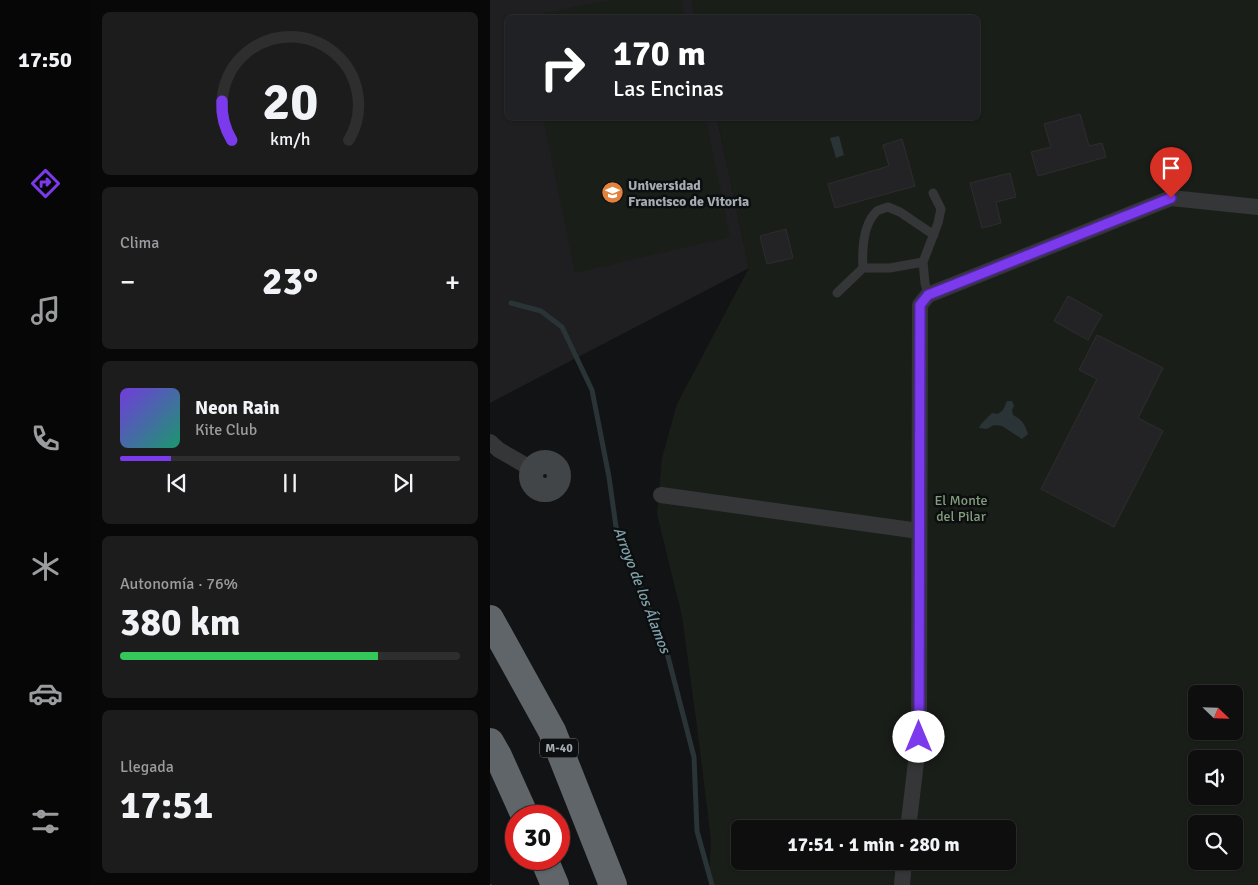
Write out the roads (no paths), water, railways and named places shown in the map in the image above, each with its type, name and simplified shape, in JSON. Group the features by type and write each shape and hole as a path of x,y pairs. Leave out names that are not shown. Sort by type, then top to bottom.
{"highway":[{"name":"M-40","path":"490,619 552,731 613,885"},
{"path":"490,742 520,805"},
{"path":"549,870 555,885"}],"street":[{"path":"909,820 919,737 920,305 928,295 1171,198 1258,207"},
{"path":"490,442 499,450 532,469"},
{"path":"661,495 919,531"},
{"path":"902,885 903,870"}],"lane":[{"path":"928,295 923,262 934,235 941,209 933,193"},
{"path":"863,268 862,254 865,238 870,223 878,211 888,207 900,212 934,235"},
{"path":"837,293 863,268 890,268 923,262"}],"waterway":[{"name":"Arroyo de los Álamos","path":"511,303 541,311 562,327 592,390 609,477 616,527 666,649 694,757 697,831 712,885"}],"place":[{"name":"Universidad Francisco de Vitoria","path":"612,193"}],"park label":[{"name":"El Monte del Pilar","path":"961,508"}]}
